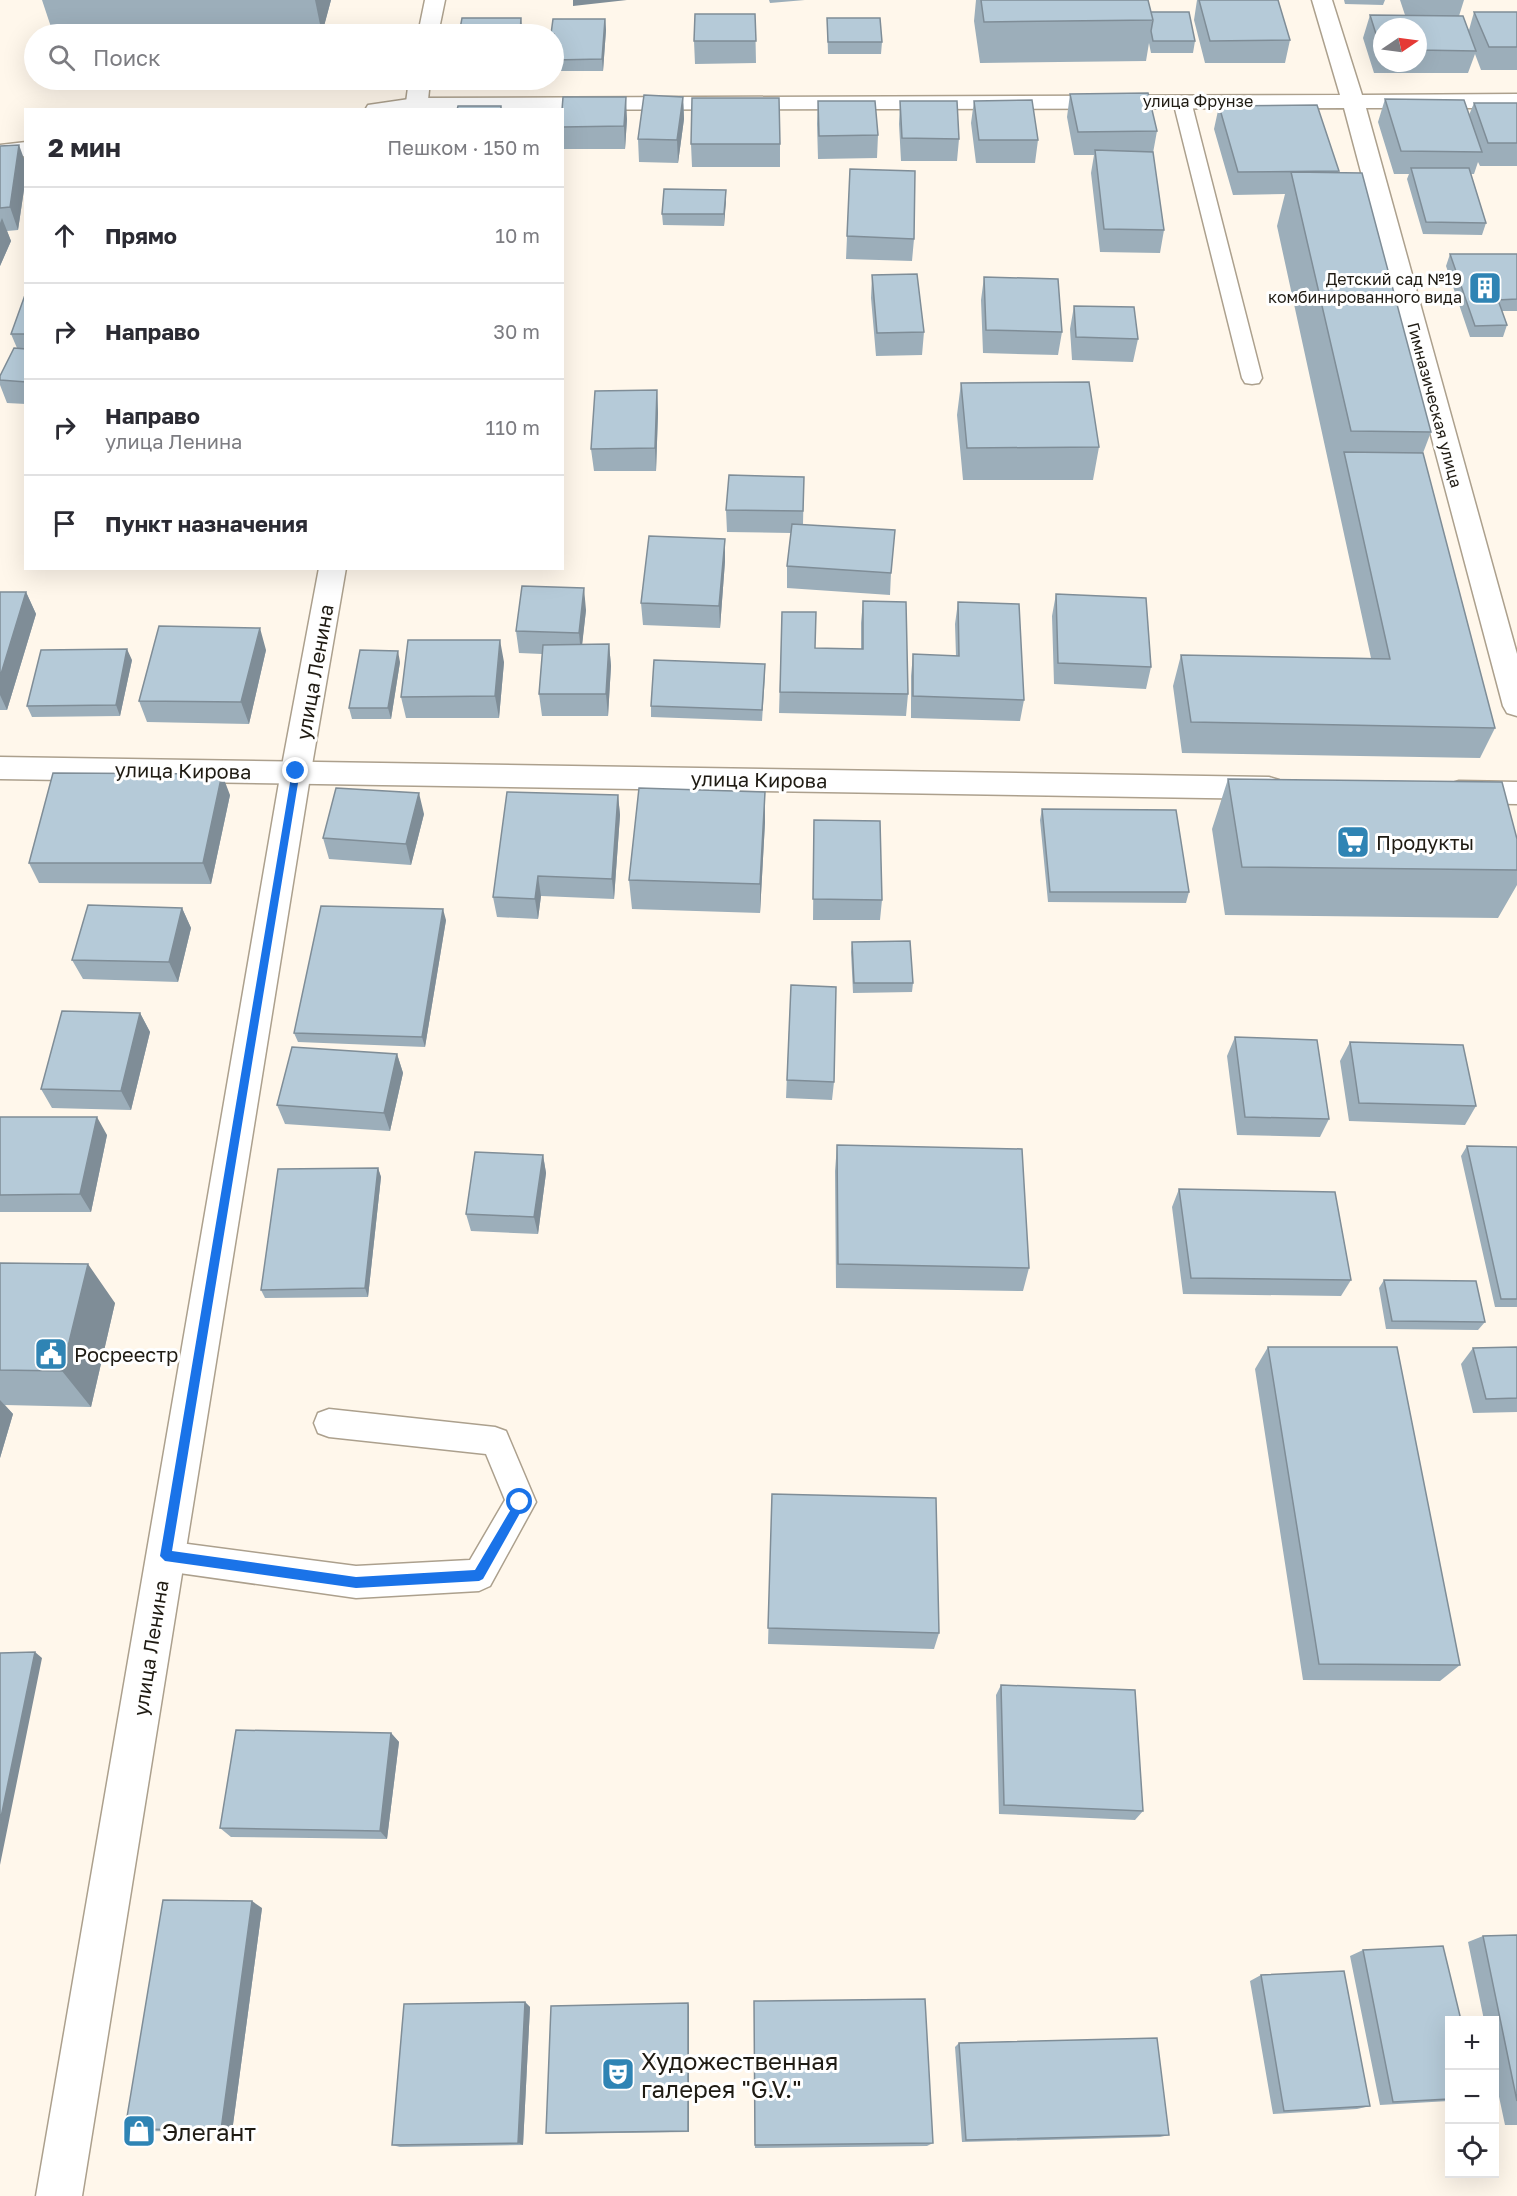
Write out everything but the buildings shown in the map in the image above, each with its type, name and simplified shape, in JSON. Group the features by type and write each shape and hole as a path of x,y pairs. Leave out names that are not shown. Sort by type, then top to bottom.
{"street":[{"path":"430,24 435,0"},
{"name":"Гимназическая улица","path":"1322,0 1353,101 1517,706"},
{"path":"416,107 418,90"},
{"name":"улица Фрунзе","path":"416,107 1182,101 1517,101"},
{"path":"0,152 24,149"},
{"name":"улица Ленина","path":"59,2196 296,771 333,570"},
{"name":"улица Кирова","path":"0,768 1302,789"},
{"path":"1433,791 1517,793"}],"lane":[{"path":"1182,101 1252,378"},
{"path":"165,1556 356,1582 479,1575 520,1502 495,1441 329,1423"}],"place":[{"name":"Детский сад №19 комбинированного вида","path":"1485,288"},
{"name":"Продукты","path":"1353,842"},
{"name":"Росреестр","path":"51,1354"},
{"name":"Художественная галерея \"G.V.\"","path":"618,2074"},
{"name":"Элегант","path":"139,2131"}],"route":[{"path":"296,771 165,1556 230,1563 356,1582 479,1575 520,1502"}]}
